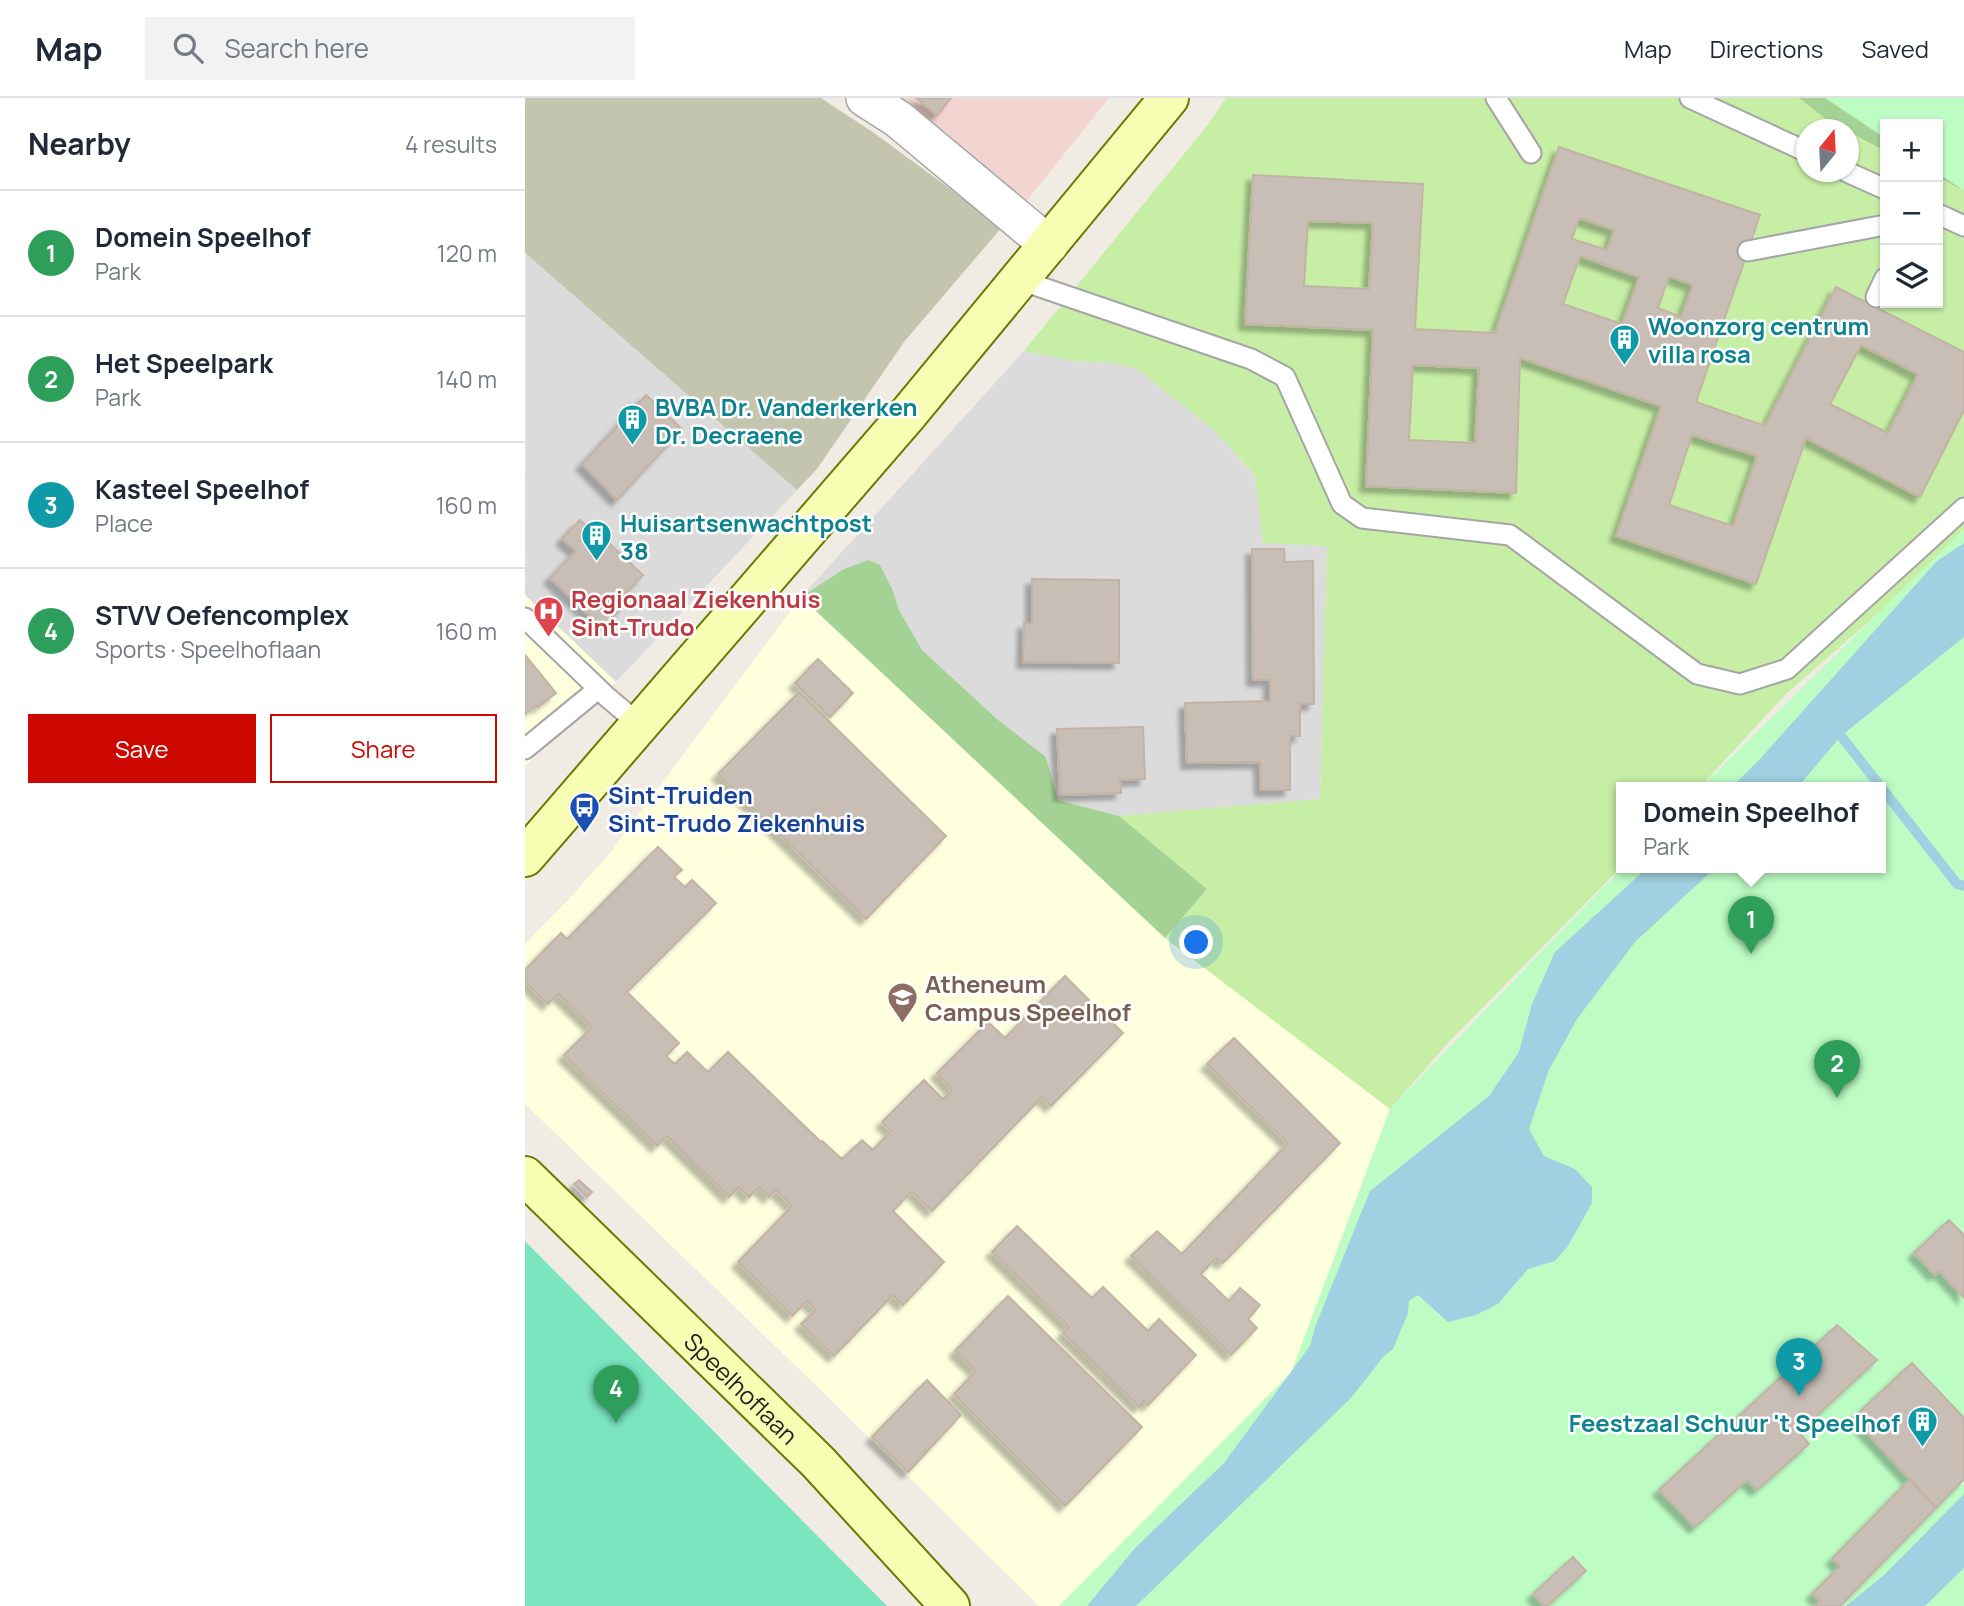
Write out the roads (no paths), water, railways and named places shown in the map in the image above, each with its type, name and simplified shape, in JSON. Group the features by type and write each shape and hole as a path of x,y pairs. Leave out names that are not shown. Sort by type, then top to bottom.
{"main road":[{"path":"525,857 878,449 1169,98"},
{"name":"Speelhoflaan","path":"525,1175 818,1462 950,1606"}],"street":[{"path":"865,98 898,119 1049,245"}],"lane":[{"path":"1496,98 1531,153"},
{"path":"1690,98 1796,147"},
{"path":"1859,177 1880,187"},
{"path":"1943,216 1964,226"},
{"path":"1748,251 1880,226"},
{"path":"1020,280 1251,359 1285,377 1342,504 1362,518 1510,536 1697,674 1740,684 1787,669 1964,508"},
{"path":"1876,298 1880,289"},
{"path":"525,618 598,689 639,724"},
{"path":"525,748 598,689"}],"water":[{"path":"1964,543 1964,637 1841,736 1802,782 1737,782 1760,759 1937,561"},
{"path":"1642,873 1710,873 1635,942 1577,1019 1549,1070 1529,1129 1544,1156 1575,1169 1592,1187 1592,1203 1568,1246 1555,1261 1528,1269 1498,1304 1476,1315 1448,1322 1418,1295 1409,1301 1408,1313 1393,1349 1384,1356 1351,1398 1136,1606 1087,1606 1136,1547 1224,1463 1310,1346 1315,1327 1370,1191 1489,1096 1519,1052 1532,1004 1555,952"},
{"path":"1964,1494 1964,1568 1925,1606 1846,1606 1884,1575"}],"waterway":[{"path":"1841,736 1877,782"},
{"path":"1886,793 1957,884 1964,886"}],"place":[{"name":"Woonzorg centrum villa rosa","path":"1625,366"},
{"name":"BVBA Dr. Vanderkerken Dr. Decraene","path":"632,447"},
{"name":"Huisartsenwachtpost 38","path":"597,563"},
{"name":"Regionaal Ziekenhuis Sint-Trudo","path":"548,639"},
{"name":"Sint-Truiden Sint-Trudo Ziekenhuis","path":"585,835"},
{"name":"Domein Speelhof","path":"1751,954"},
{"name":"Atheneum Campus Speelhof","path":"902,1024"},
{"name":"Het Speelpark","path":"1837,1098"},
{"name":"Kasteel Speelhof","path":"1799,1396"},
{"name":"STVV Oefencomplex","path":"616,1423"},
{"name":"Feestzaal Schuur 't Speelhof","path":"1923,1449"}]}
